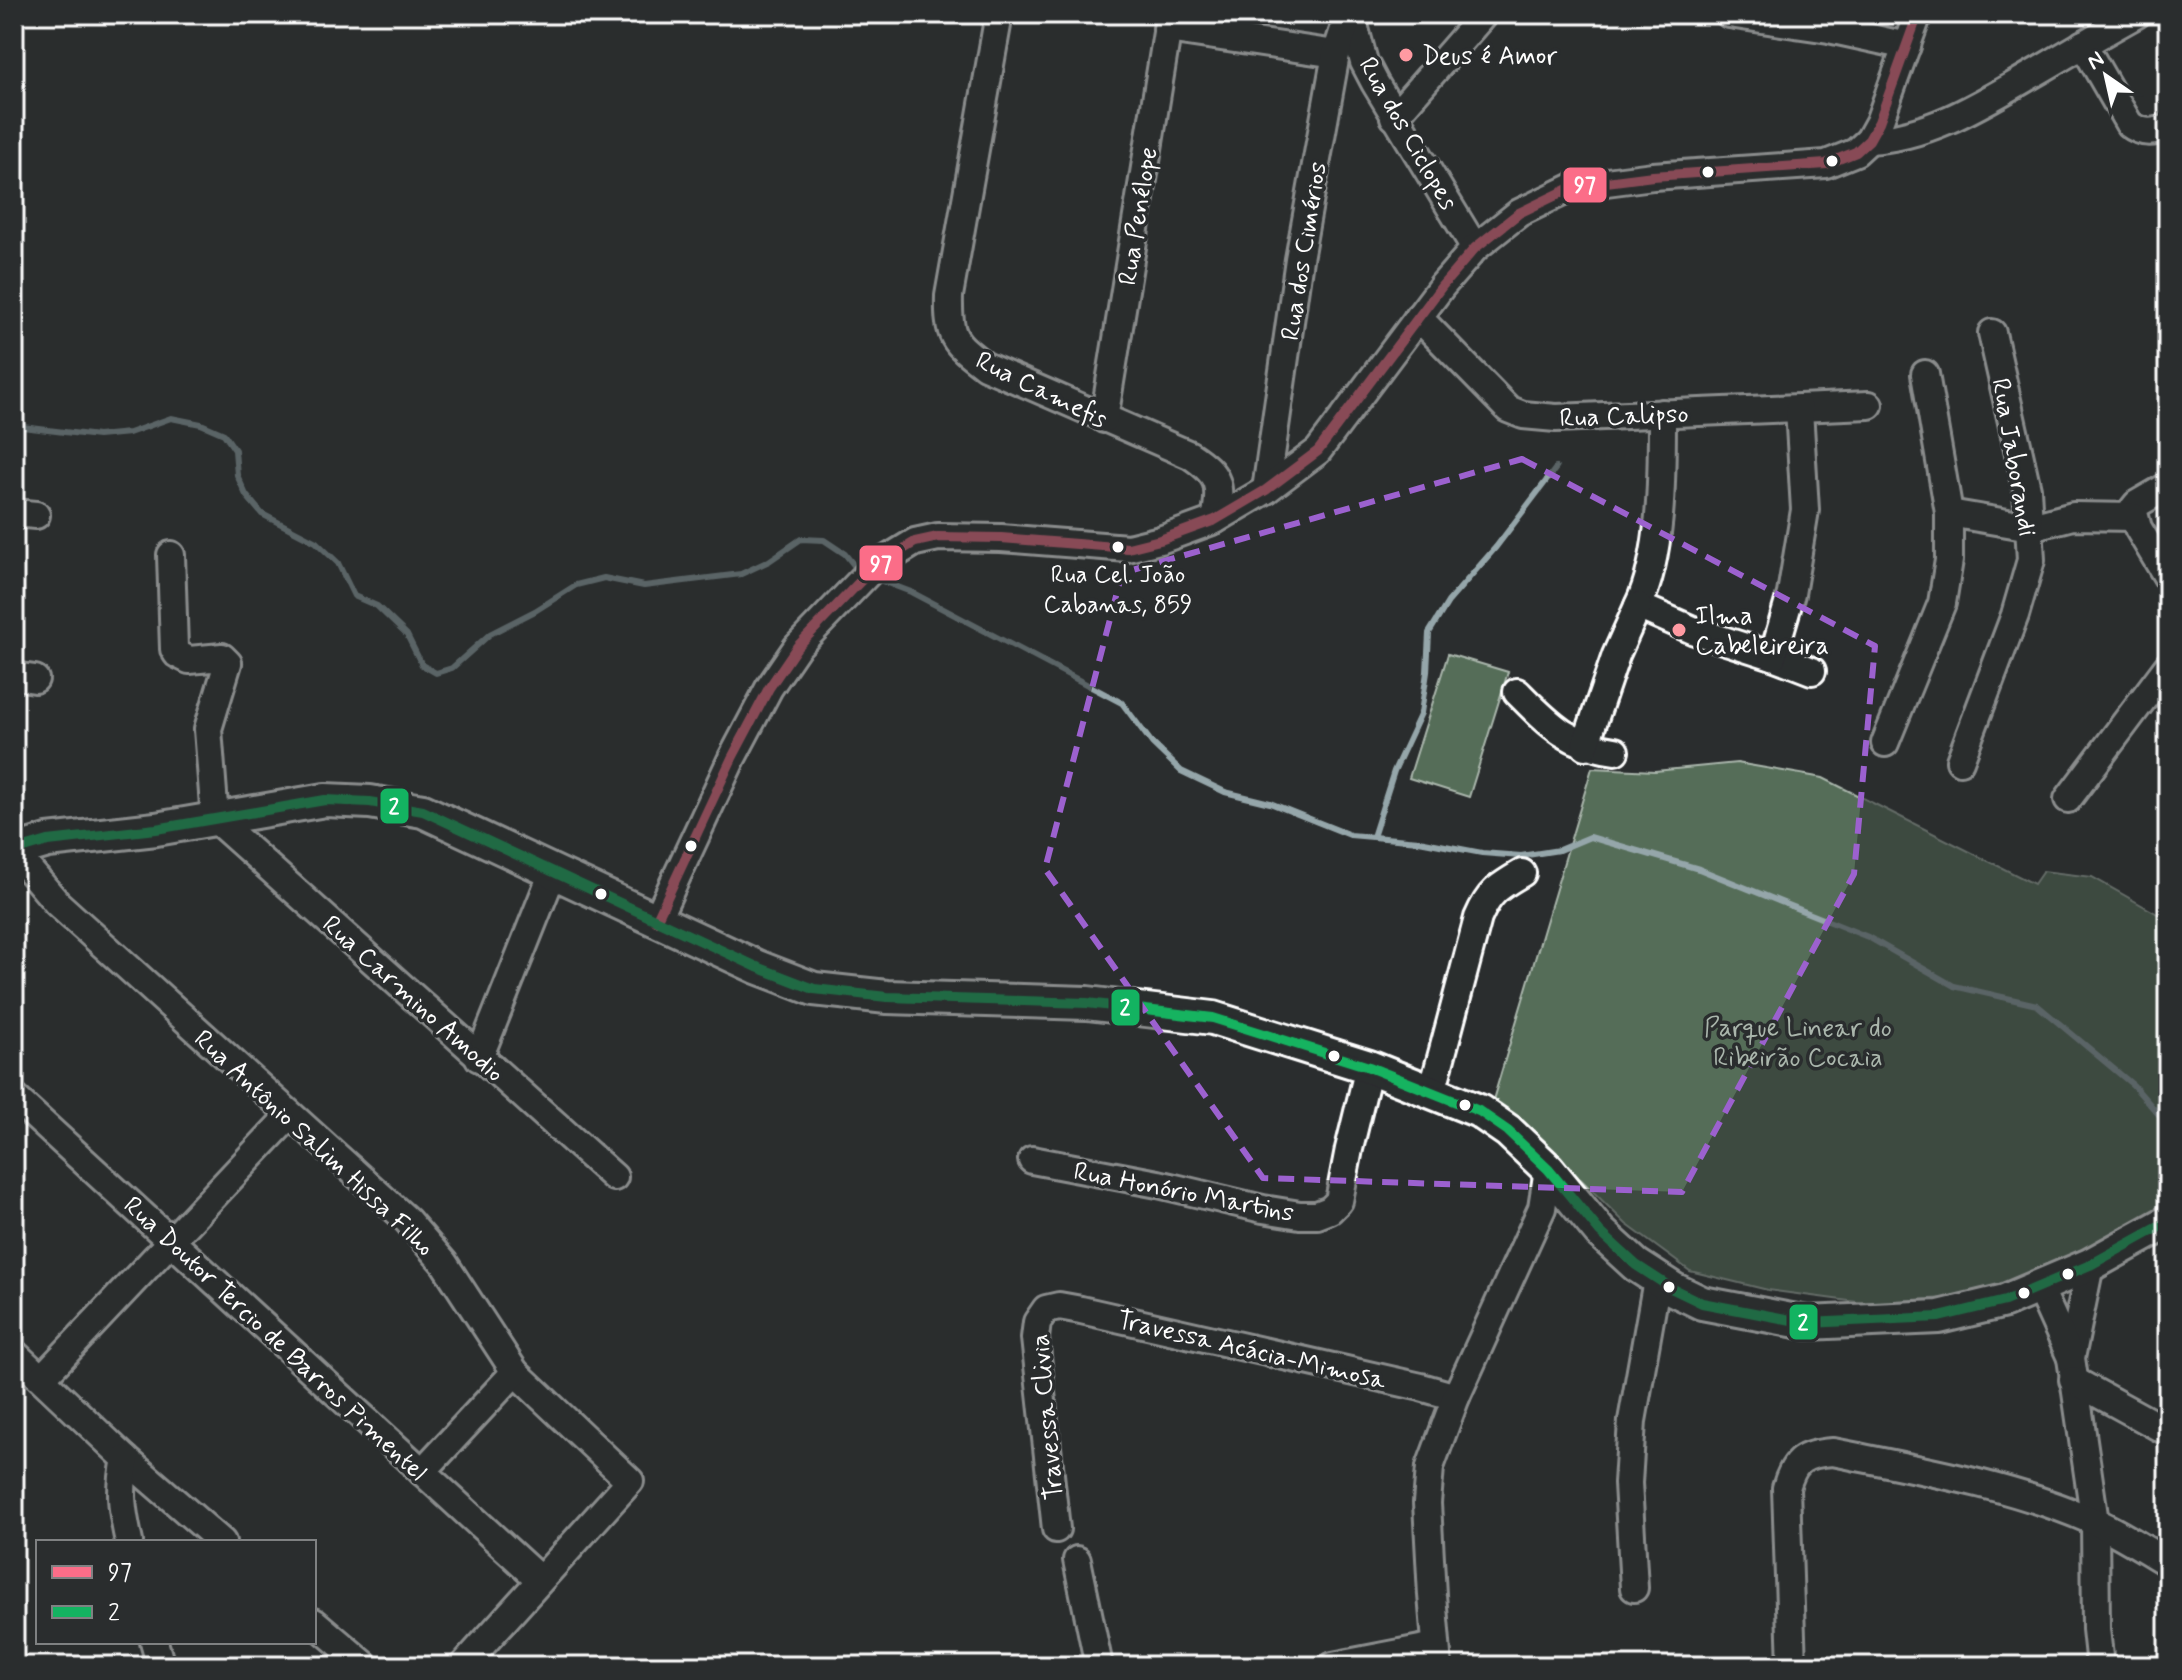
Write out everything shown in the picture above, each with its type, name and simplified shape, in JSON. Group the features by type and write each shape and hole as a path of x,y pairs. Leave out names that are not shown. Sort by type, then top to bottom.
{"main road":[{"path":"14,852 48,841 156,829 325,800 370,802 423,811 757,967 814,989 887,997 1087,1003 1213,1018 1369,1067 1479,1111 1532,1152 1600,1232 1657,1280 1702,1303 1807,1323 1939,1317 2005,1301 2090,1265 2168,1222"}],"street":[{"name":"Rua Camefis","path":"999,14 949,296 948,324 960,347 985,366 1190,455 1208,467 1216,478 1220,494 1215,520"},
{"name":"Rua dos Cimérios","path":"1266,490 1299,259 1336,54 1350,14"},
{"name":"Rua dos Ciclopes","path":"1350,14 1364,62 1394,117 1475,248"},
{"path":"1394,117 1484,14"},
{"path":"1729,14 1829,29 1907,46"},
{"path":"656,921 732,758 769,688 797,647 865,576 915,542 938,537 1001,538 1128,548 1215,520 1266,490 1318,451 1418,317 1475,248 1519,213 1575,186 1653,176 1826,164 1856,152 1869,140 1879,122 1918,14"},
{"path":"1869,140 1890,139 1932,128 2137,14"},
{"name":"Rua Penélope","path":"1104,419 1169,22"},
{"path":"1169,22 1336,54"},
{"path":"2083,44 2129,124 2151,133 2168,128"},
{"name":"Rua Calipso","path":"1418,317 1514,413 1556,418 1869,405"},
{"name":"Rua Jaborandi","path":"1960,761 2031,560 2027,489 1992,333"},
{"path":"1885,743 1942,603 1949,560 1949,513 1925,374"},
{"path":"1773,656 1791,594 1803,521 1804,479 1799,409"},
{"path":"1585,746 1621,643 1646,589 1661,493 1662,413"},
{"path":"2168,486 2133,509 2134,517 2168,578"},
{"path":"1949,513 2031,527 2073,516 2134,517"},
{"path":"171,555 174,649 189,660 222,657 228,663 208,729 215,819"},
{"path":"1638,606 1695,631 1812,671"},
{"path":"2068,799 2168,666"},
{"path":"1517,692 1550,725 1585,746 1615,751"},
{"name":"Rua Carmino Amodio","path":"215,819 614,1177"},
{"name":"Rua Antônio Salim Hissa Filho","path":"14,852 57,903 407,1220 444,1263 515,1372 630,1481 539,1579"},
{"path":"479,1058 553,872"},
{"path":"1432,1092 1478,918 1487,898 1498,887 1522,873"},
{"name":"Rua Honório Martins","path":"1032,1160 1158,1184 1263,1209 1317,1215 1330,1210 1339,1201 1369,1067"},
{"name":"Rua Doutor Tercio de Barros Pimentel","path":"14,1097 539,1579"},
{"path":"42,1378 289,1116"},
{"path":"1333,1666 1437,1656 1427,1503 1430,1467 1456,1397 1542,1208 1548,1169"},
{"path":"1542,1208 1573,1199"},
{"path":"2072,1369 2090,1265"},
{"path":"1634,1588 1628,1483 1632,1421 1657,1280"},
{"path":"2039,1287 2072,1369 2095,1522 2096,1629 2100,1666"},
{"name":"Travessa Acácia-Mimosa","path":"1046,1309 1059,1306 1081,1310 1456,1397"},
{"name":"Travessa Clivia","path":"1046,1309 1037,1322 1035,1338 1056,1529"},
{"path":"14,1353 126,1459 220,1540"},
{"path":"2072,1369 2168,1432"},
{"path":"422,1472 515,1372"},
{"path":"1792,1666 1786,1488 1792,1469 1803,1457 1833,1452 1952,1476 2036,1499 2095,1522 2168,1563"},
{"path":"126,1459 121,1482 121,1505 129,1540"},
{"path":"1077,1560 1099,1666"},
{"path":"463,1666 539,1579"},
{"path":"316,1624 343,1655 366,1666"},
{"path":"155,1644 161,1666"}],"highlighted area":[{"path":"1522,459 1875,646 1854,874 1682,1192 1263,1178 1045,869 1122,573"}],"green space":[{"path":"1448,654 1508,672 1469,797 1409,778"},
{"name":"Parque Linear do Ribeirão Cocaia","path":"1737,763 1823,778 2034,884 2043,871 2092,877 2168,920 2168,1202 2120,1232 2037,1273 1962,1297 1864,1303 1768,1290 1690,1271 1626,1224 1555,1154 1493,1100 1592,768 1655,771"}],"waterway":[{"path":"14,426 98,436 129,433 171,418 201,424 224,434 235,450 237,475 246,495 262,514 316,542 338,563 354,596 377,606 407,635 422,665 436,673 452,668 490,634 576,585 604,578 644,586 741,574 769,561 801,539 824,540 845,554 860,573"},
{"path":"1373,837 1394,771 1421,713 1429,633 1448,602 1496,547 1556,468"},
{"path":"874,578 911,592 1122,703 1152,743 1181,771 1225,792 1270,803 1350,835 1419,841 1482,853 1521,856 1559,850 1590,837 1699,869 1868,937 1954,986 2037,1005 2133,1085 2168,1125"}],"transit line":[{"name":"97","path":"656,921 732,758 769,688 797,647 874,567 915,542 938,537 1001,538 1128,548 1215,520 1266,490 1318,451 1442,286 1475,248 1519,213 1575,186 1653,176 1826,164 1856,152 1869,140 1879,122 1918,14"},
{"name":"2","path":"14,851 48,841 156,829 325,800 370,802 423,811 757,967 814,989 887,997 1087,1003 1213,1018 1369,1067 1479,1111 1508,1131 1548,1169 1600,1232 1636,1265 1673,1289 1702,1303 1807,1323 1939,1317 2005,1301 2090,1265 2168,1222"}],"place":[{"name":"Deus é Amor","path":"1406,55"},
{"name":"Rua Cel. João Cabanas, 859","path":"1118,547"},
{"name":"Ilma Cabeleireira","path":"1679,630"}]}
